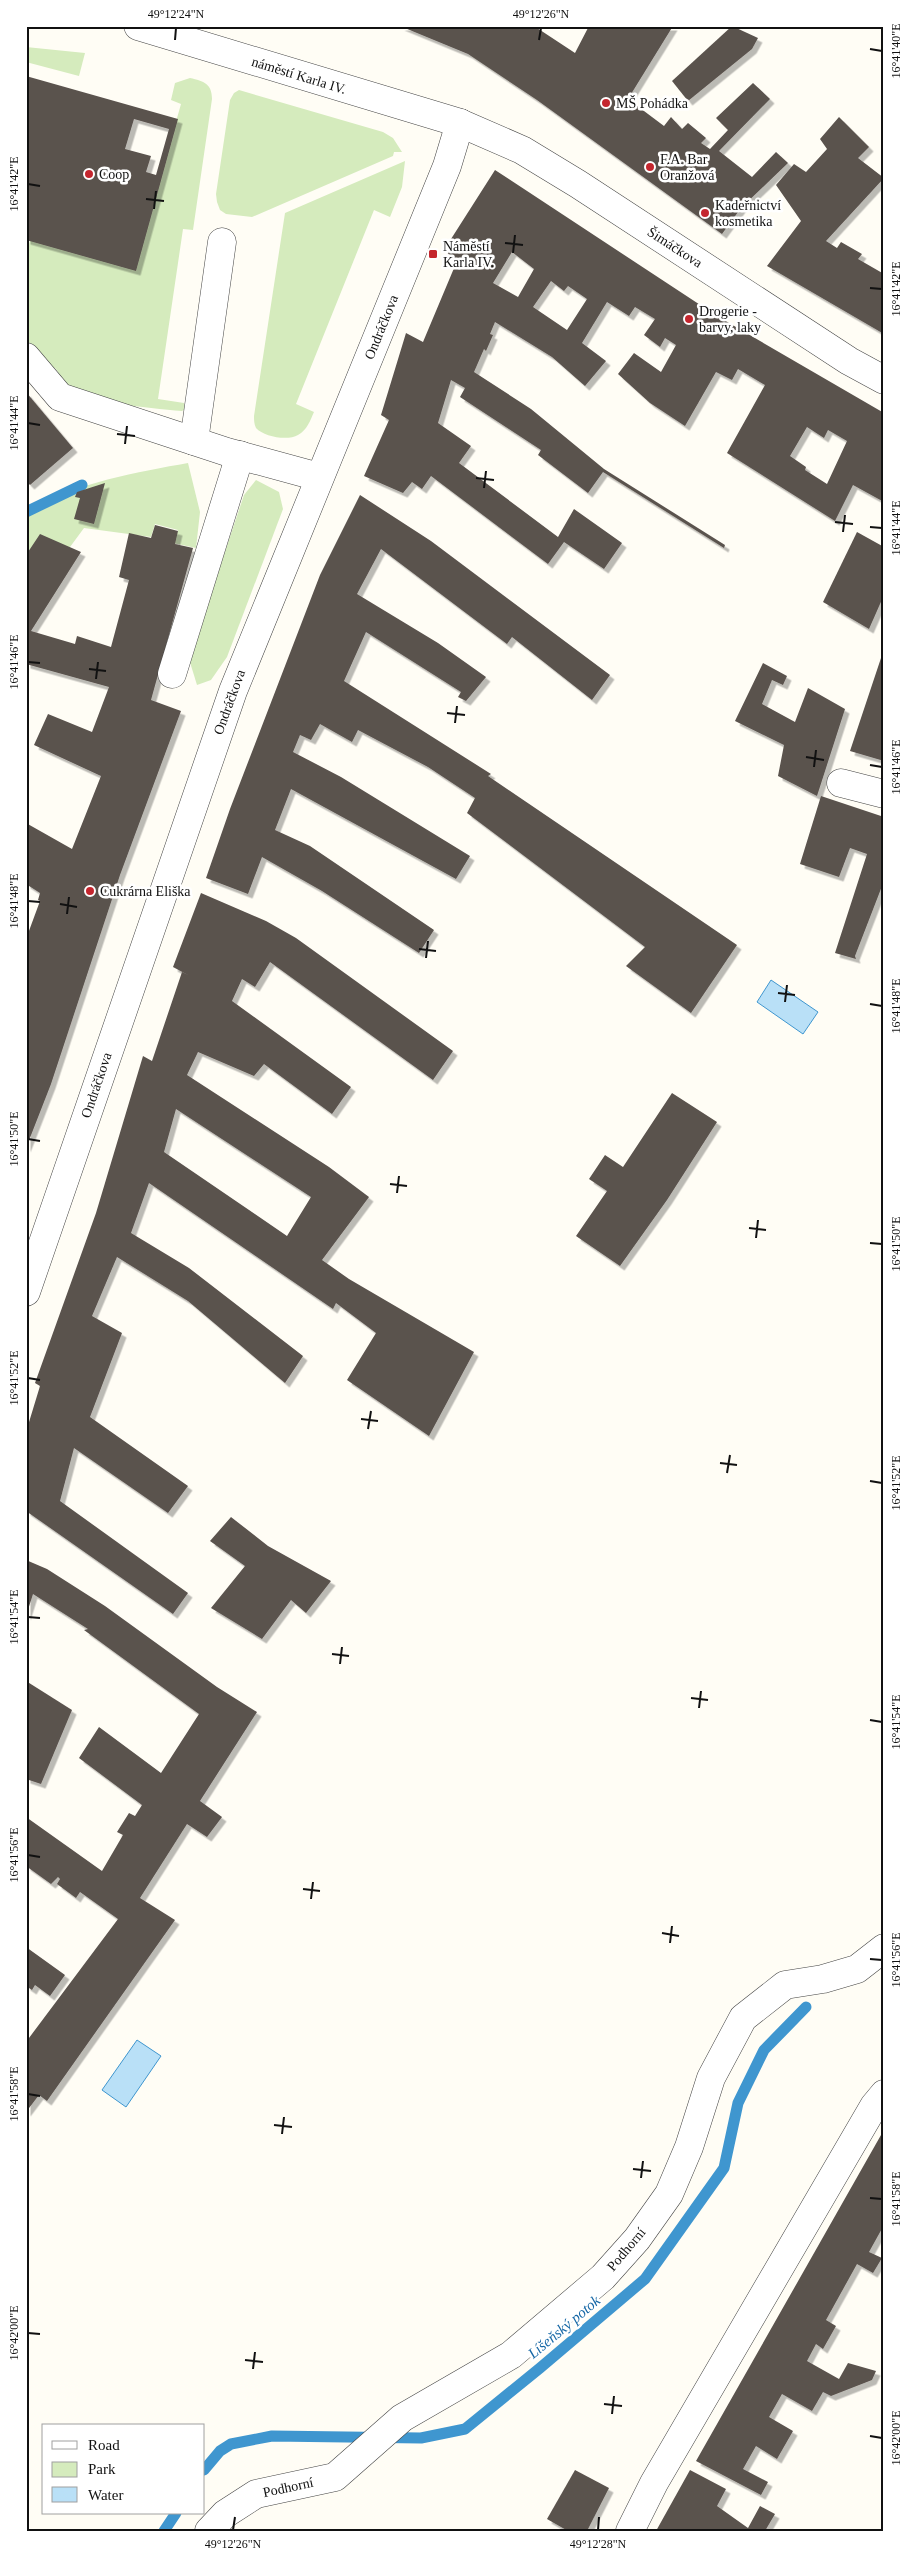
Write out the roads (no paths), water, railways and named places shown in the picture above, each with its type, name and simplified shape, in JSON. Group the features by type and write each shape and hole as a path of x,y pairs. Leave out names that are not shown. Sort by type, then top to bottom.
{"street":[{"name":"náměstí Karla IV.","path":"138,26 196,35 460,123"},
{"name":"Šimáčkova","path":"460,123 522,150 578,184 841,356 884,380"},
{"name":"Ondráčkova","path":"26,1292 233,691 447,166 460,123"},
{"path":"183,437 222,242"},
{"path":"26,357 60,397 240,455 319,477"},
{"path":"172,674 240,455"},
{"path":"841,783 884,794"},
{"name":"Podhorní","path":"209,2531 225,2514 256,2494 335,2477 358,2459 402,2418 511,2355 603,2277 638,2238 669,2194 689,2147 711,2078 743,2018 785,1985 823,1978 857,1968 884,1948"},
{"path":"630,2531 654,2483 874,2106 884,2094"}],"water":[{"path":"771,980 818,1012 803,1034 757,1002"},
{"path":"137,2040 161,2056 126,2107 102,2090"}],"waterway":[{"path":"26,512 82,485"},
{"name":"Líšeňský potok","path":"205,2469 220,2451 231,2444 272,2436 421,2438 465,2429 645,2279 724,2168 738,2103 764,2050 806,2007"},
{"name":"Líšeňský potok","path":"164,2531 175,2514"}],"place":[{"name":"MŠ Pohádka","path":"606,103"},
{"name":"F.A. Bar Oranžová","path":"650,167"},
{"name":"Coop","path":"89,174"},
{"name":"Kadeřnictví kosmetika","path":"705,213"},
{"name":"Náměstí Karla IV.","path":"433,254"},
{"name":"Drogerie - barvy, laky","path":"689,319"},
{"name":"Cukrárna Eliška","path":"90,891"}]}
